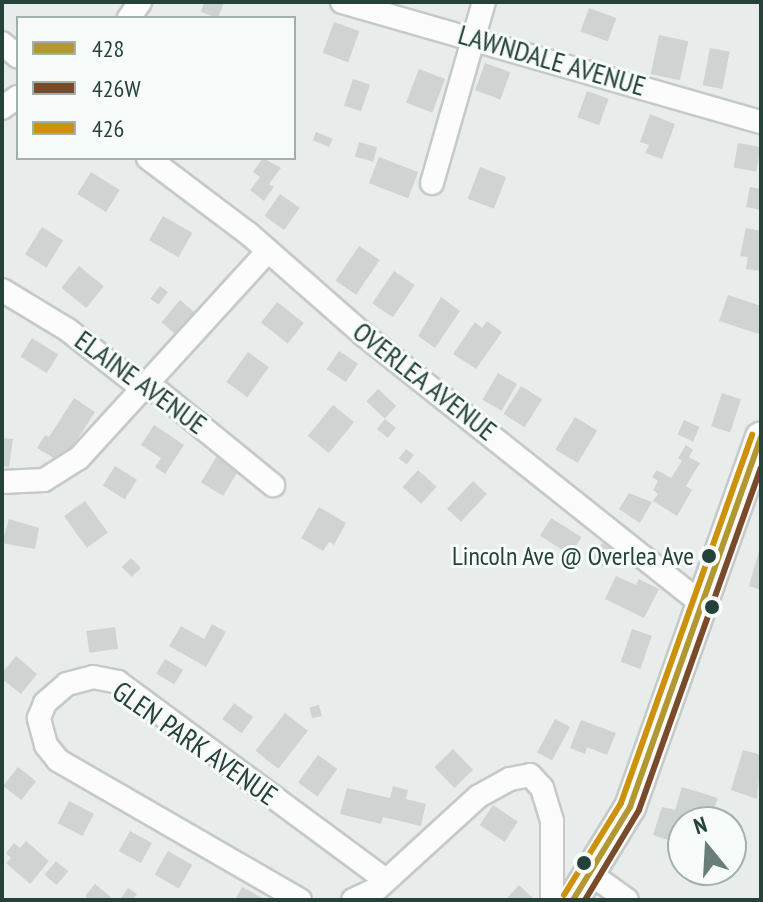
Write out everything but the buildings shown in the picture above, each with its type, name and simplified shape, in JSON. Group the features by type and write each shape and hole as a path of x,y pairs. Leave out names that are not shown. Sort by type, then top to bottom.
{"main road":[{"path":"573,900 630,807 761,438"}],"street":[{"name":"LAWNDALE AVENUE","path":"342,2 761,122"},
{"path":"432,183 484,2"},
{"name":"OVERLEA AVENUE","path":"151,160 268,251 364,335 702,604"},
{"path":"2,482 44,480 79,458 268,251"},
{"name":"ELAINE AVENUE","path":"2,290 68,330 142,388 160,393 273,485"},
{"name":"GLEN PARK AVENUE","path":"300,900 222,851 58,760 46,745 42,732 39,718 45,703 67,684 93,677 118,682 384,879"},
{"path":"353,900 377,889 384,879 479,796 510,779 530,775 542,788 552,821 552,900"},
{"path":"591,874 627,900"}],"transit line":[{"name":"426","path":"564,895 621,803 752,435"},
{"name":"428","path":"573,900 630,807 761,438"},
{"name":"426W","path":"585,900 639,810 761,468"}],"place":[{"name":"Lincoln Ave @ Overlea Ave","path":"709,556"}]}
